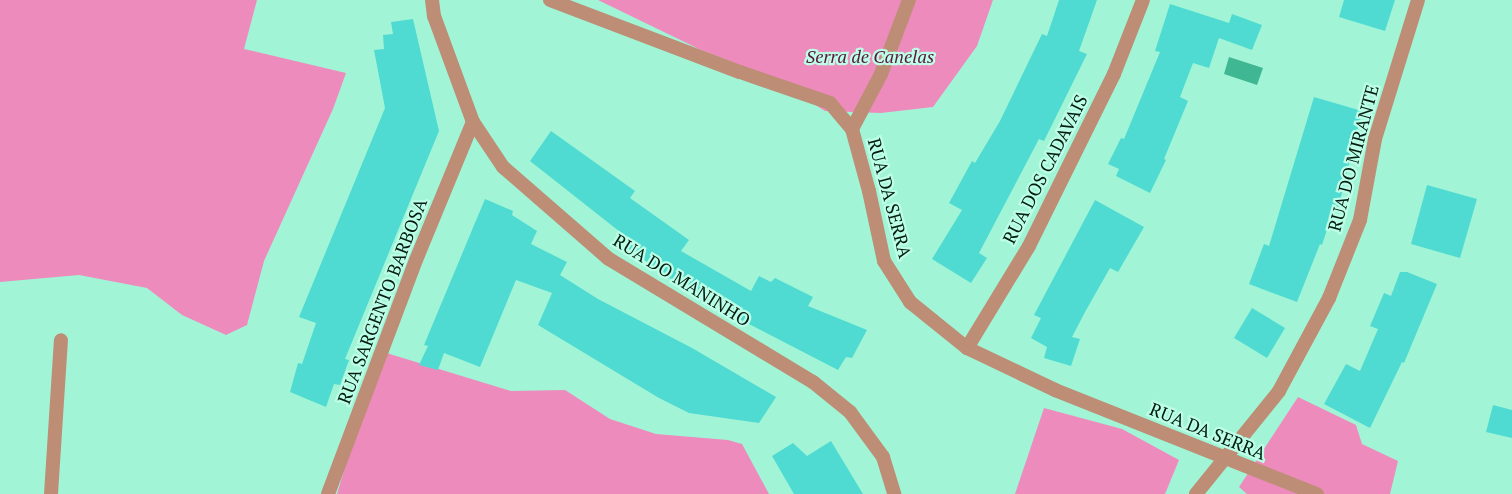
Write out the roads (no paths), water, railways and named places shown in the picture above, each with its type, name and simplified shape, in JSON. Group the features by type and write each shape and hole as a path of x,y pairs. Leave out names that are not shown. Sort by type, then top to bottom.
{"street":[{"name":"RUA DO MANINHO","path":"432,0 434,16 472,122 503,167 609,259 813,382 850,412 883,457 894,494"},
{"name":"RUA DA SERRA","path":"550,0 566,3 740,72 830,103 852,129 869,191 884,262 910,302 968,348 1055,390 1317,494"},
{"path":"852,129 881,74 909,0"},
{"name":"RUA DOS CADAVAIS","path":"968,348 1029,246 1114,74 1143,0"},
{"name":"RUA DO MIRANTE","path":"1196,494 1279,391 1329,298 1360,220 1375,139 1418,0"},
{"name":"RUA SARGENTO BARBOSA","path":"328,494 416,260 472,122"},
{"path":"51,494 61,340"}],"park label":[{"name":"Serra de Canelas","path":"870,56"}]}
